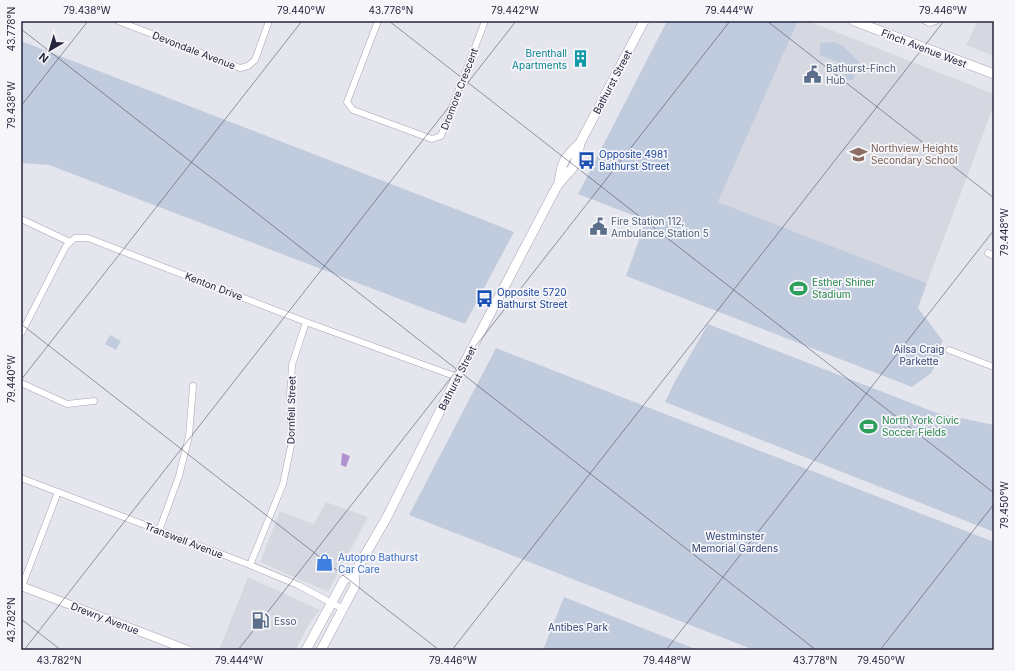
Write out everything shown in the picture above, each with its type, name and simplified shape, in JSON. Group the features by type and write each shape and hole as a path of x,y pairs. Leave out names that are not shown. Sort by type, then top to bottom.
{"main road":[{"name":"Bathurst Street","path":"306,650 344,580 354,574 395,503 457,378 559,182 571,170 576,160 580,143 644,21"},
{"name":"Finch Avenue West","path":"854,21 866,23 994,74"},
{"name":"Bathurst Street","path":"321,650 355,586 354,574"}],"street":[{"name":"Devondale Avenue","path":"118,21 240,68 248,66 255,60 269,21"},
{"name":"Dromore Crescent","path":"378,21 347,102 353,110 432,139 441,136 486,21"},
{"path":"926,21 930,23 936,21"},
{"path":"21,219 70,242 64,250 21,334"},
{"name":"Kenton Drive","path":"70,242 75,238 88,238 306,322 457,378"},
{"name":"Dornfell Street","path":"250,565 283,484 292,441 290,395 292,365 306,322"},
{"path":"949,350 994,367"},
{"path":"21,383 67,404 94,401"},
{"path":"159,531 179,476 189,436 193,386"},
{"name":"Transwell Avenue","path":"21,478 250,565 298,585 343,609"},
{"path":"21,586 58,492"},
{"name":"Drewry Avenue","path":"21,586 176,648 188,650"}],"shaded area":[{"name":"Northview Heights Secondary School","path":"798,21 808,21 994,94 994,105 927,283 718,202"},
{"path":"978,21 994,21 994,56 966,45"},
{"path":"342,453 350,456 346,467 341,465"},
{"path":"326,502 368,517 328,592 260,562 280,511 314,524"},
{"path":"248,577 320,610 311,621 295,650 219,650"}],"green space":[{"name":"Ailsa Craig Parkette","path":"667,21 798,21 718,202 927,283 918,308 943,341 938,348 940,357 931,373 912,387 626,276 646,220 578,194"},
{"path":"21,41 514,232 465,324 49,165 21,163"},
{"path":"835,42 842,45 859,62 853,80 837,81 836,67 838,62 820,55 820,43"},
{"path":"708,324 937,413 994,425 994,532 665,402 674,383"},
{"path":"110,335 121,341 116,350 105,344"},
{"name":"Westminster Memorial Gardens","path":"496,348 994,542 994,650 754,650 409,515"},
{"name":"Antibes Park","path":"564,597 698,650 543,650"}],"place":[{"name":"Brenthall Apartments","path":"580,59"},
{"name":"Bathurst-Finch Hub","path":"813,74"},
{"name":"Northview Heights Secondary School","path":"858,154"},
{"name":"Opposite 4981 Bathurst Street","path":"586,160"},
{"name":"Fire Station 112, Ambulance Station 5","path":"598,227"},
{"name":"Esther Shiner Stadium","path":"799,288"},
{"name":"Opposite 5720 Bathurst Street","path":"484,298"},
{"name":"North York Civic Soccer Fields","path":"869,426"},
{"name":"Autopro Bathurst Car Care","path":"325,563"},
{"name":"Esso","path":"261,621"}]}
